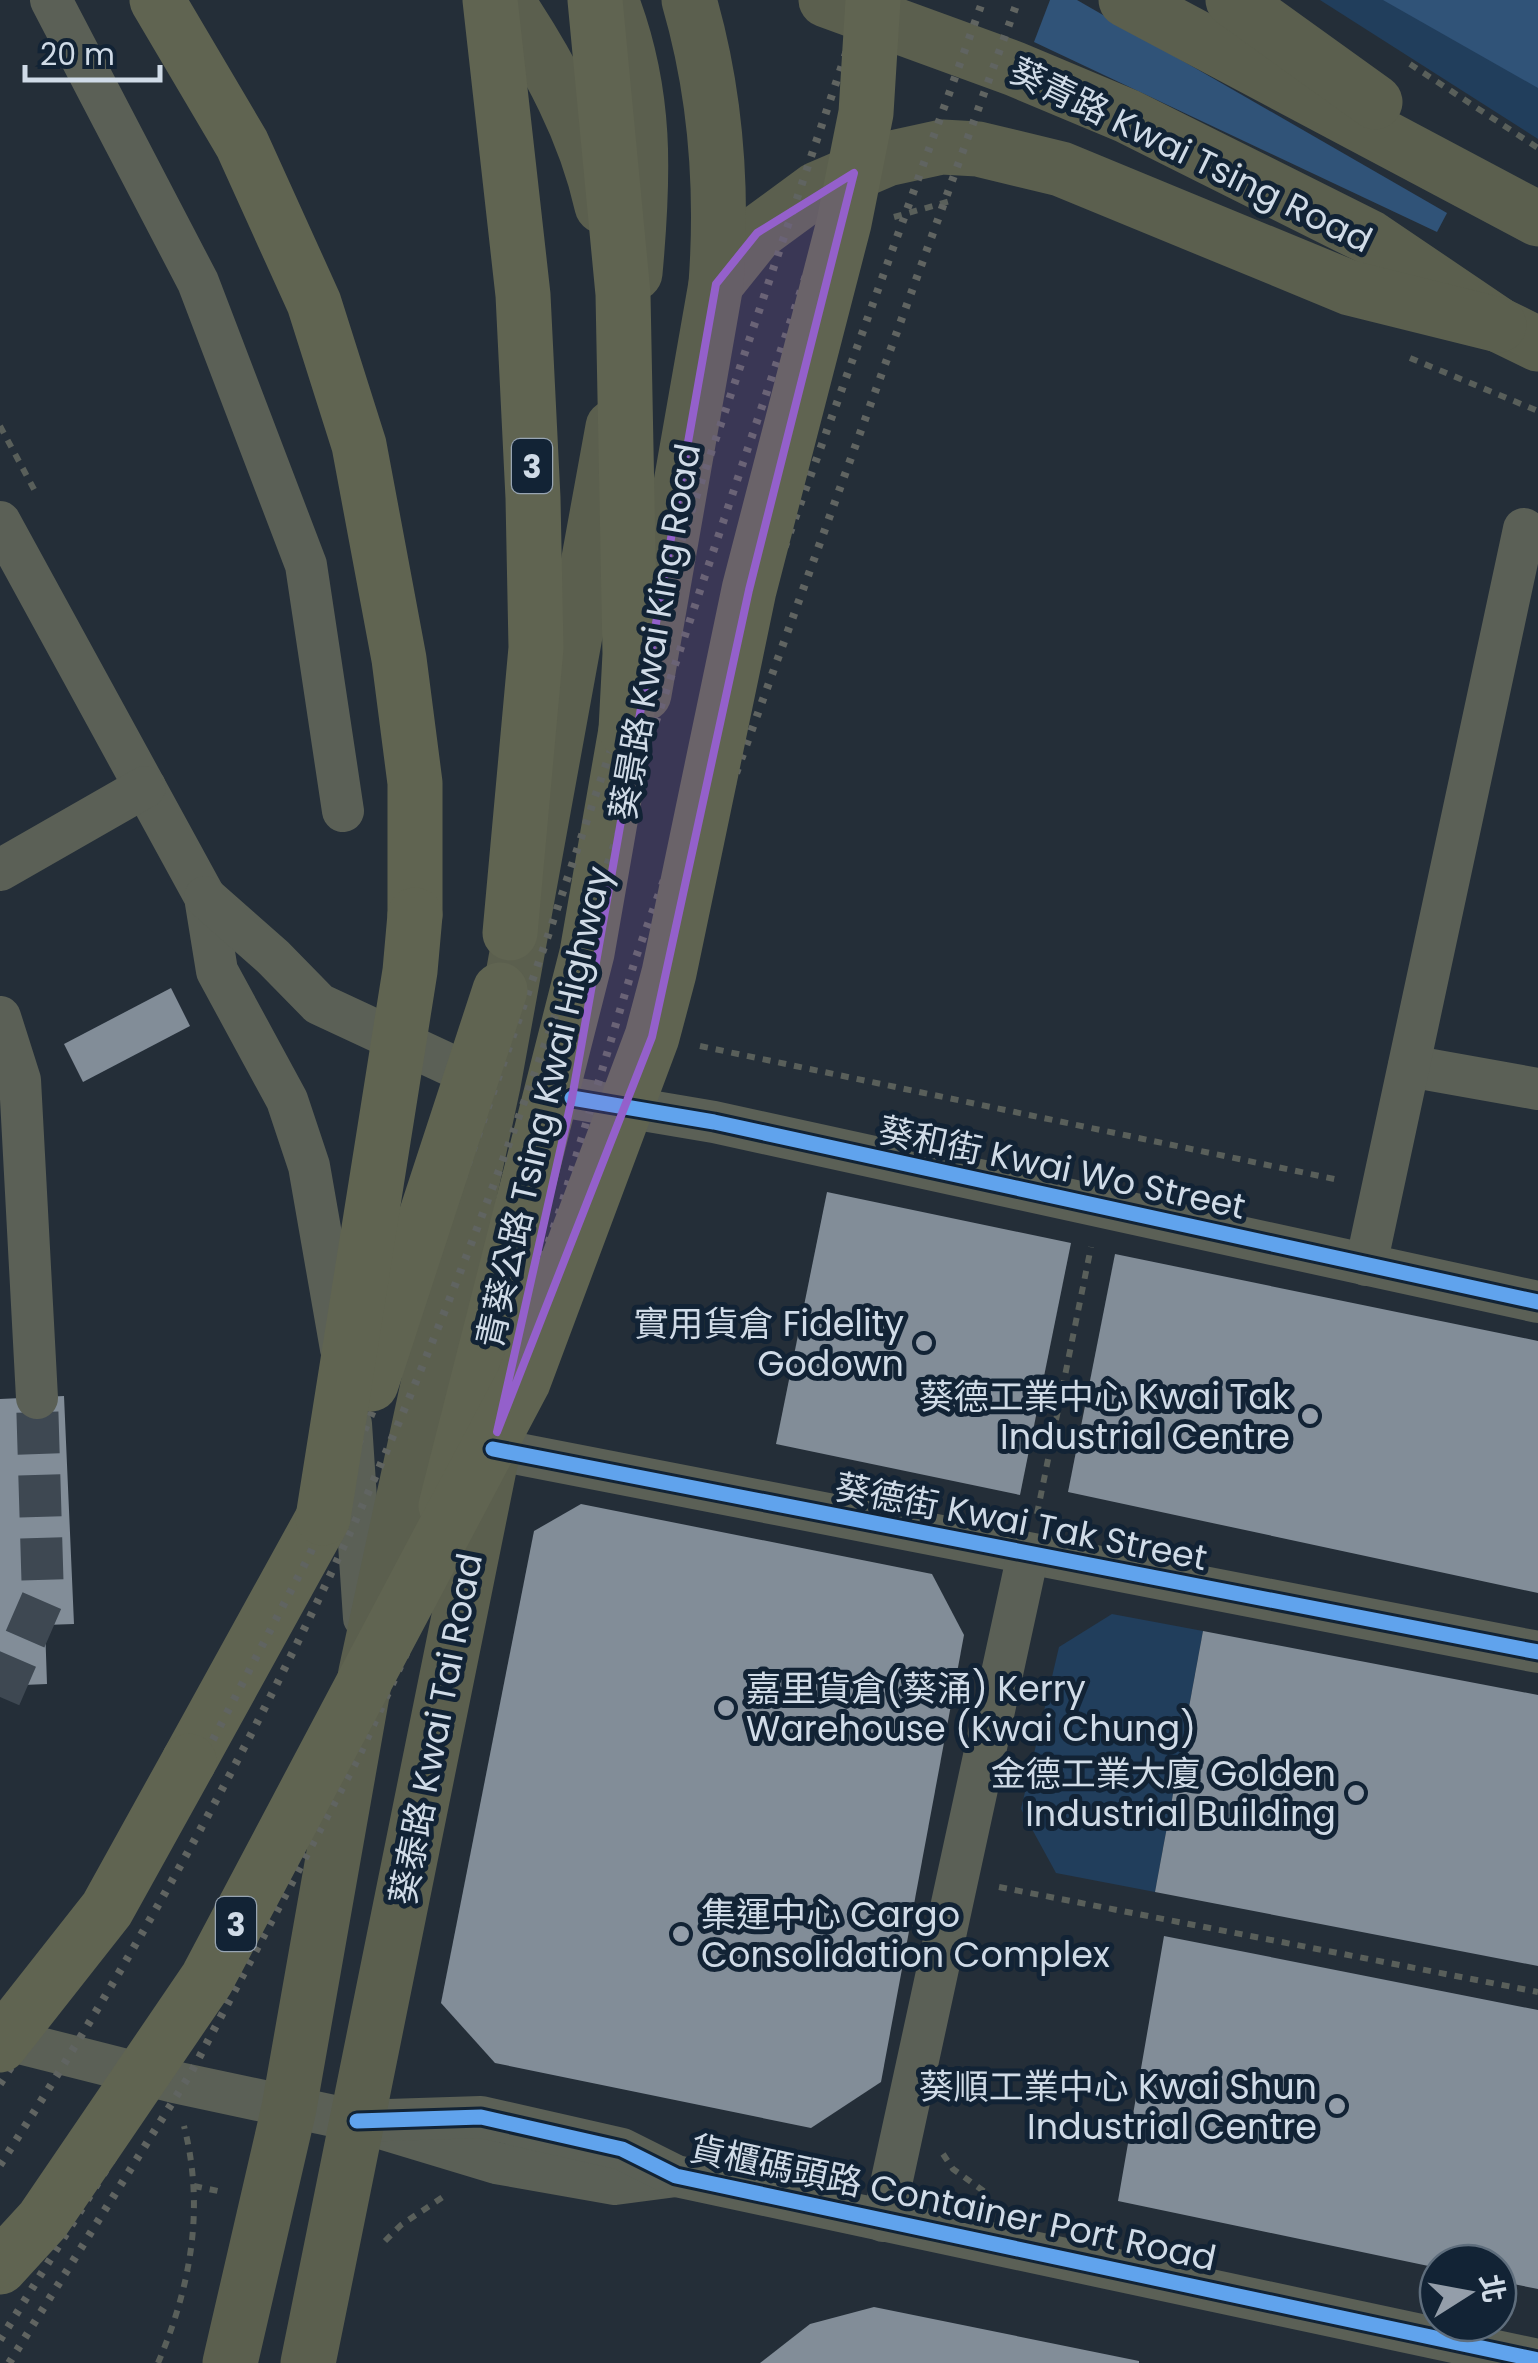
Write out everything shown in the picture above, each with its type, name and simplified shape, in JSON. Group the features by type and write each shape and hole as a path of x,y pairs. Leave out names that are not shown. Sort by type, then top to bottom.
{"highway":[{"path":"157,0 242,144 314,303 359,445 399,659 415,783 415,915 410,971 323,1518"},
{"name":"青葵公路 Tsing Kwai Highway","path":"0,2045 107,1909 323,1518 500,990 510,933 536,648 523,295 490,0"},
{"name":"青葵公路 Tsing Kwai Highway","path":"0,2267 43,2220 206,1979 432,1557 587,953 626,730 630,654 623,294 595,0"},
{"path":"432,1557 523,1382 652,1037 684,907 749,590 848,205 866,113 873,0"}],"main road":[{"path":"506,0 552,72 590,157 616,281 618,397"},
{"path":"230,2363 290,2108 366,1672 492,1085 618,397 642,199 642,123 628,47 611,0"},
{"name":"葵景路 Kwai King Road","path":"572,1098 716,284 719,215 713,116 705,61 688,0"},
{"name":"葵青路 Kwai Tsing Road","path":"826,0 1015,69 1126,116 1369,237 1519,334"},
{"path":"1126,0 1535,217"},
{"path":"1234,0 1535,217"},
{"path":"716,284 757,233 817,189 887,159 942,147 978,149 1061,169 1350,288 1519,334"},
{"name":"葵泰路 Kwai Tai Road","path":"308,2363 493,1448 572,1098"}],"street":[{"path":"51,0 198,282 306,565 342,811"},
{"path":"0,522 205,897 319,1004 492,1085"},
{"path":"1366,1265 1524,530"},
{"path":"0,870 144,787"},
{"path":"205,897 217,971 287,1100 309,1166 350,1410 361,1534 366,1672"},
{"path":"0,1017 20,1080 37,1398"},
{"path":"1409,1066 1538,1089"},
{"name":"葵和街 Kwai Wo Street","path":"572,1098 733,1126 1538,1302"},
{"name":"葵德街 Kwai Tak Street","path":"493,1448 1040,1539 1538,1652"},
{"path":"883,2220 1040,1539"},
{"name":"貨櫃碼頭路 Container Port Road","path":"0,2038 357,2121 482,2116 622,2149 676,2176 1538,2360"}],"path":[{"path":"1409,64 1538,148"},
{"path":"881,222 917,208 968,199"},
{"path":"690,1039 699,1045 1382,1190"},
{"path":"1040,1539 1036,1520 1094,1235"},
{"path":"984,1884 1538,1992"},
{"path":"158,2363 179,2315 196,2232 194,2163 184,2124"},
{"path":"938,2145 953,2169 990,2196"},
{"path":"379,2247 401,2225 441,2196 452,2194"}],"highlighted area":[{"path":"854,173 749,590 652,1037 497,1432 572,1098 716,284 757,233"}],"shaded area":[{"path":"1050,0 1077,0 1447,213 1437,232 1034,42"},
{"path":"1320,0 1538,0 1538,139"},
{"path":"1383,0 1538,0 1538,88"},
{"path":"1112,1614 1203,1631 1155,1892 1056,1873 1021,1809 1059,1647"}],"building":[{"path":"171,988 190,1026 83,1082 64,1044"},
{"name":"實用貨倉 Fidelity Godown","path":"827,1192 1071,1243 1020,1495 776,1444"},
{"name":"葵德工業中心 Kwai Tak Industrial Centre","path":"1115,1254 1538,1341 1538,1593 1068,1492"},
{"path":"64,1396 74,1624 45,1625 47,1684 0,1686 0,1399"},
{"path":"581,1504 932,1574 964,1635 881,2082 811,2128 495,2063 441,2003 534,1531"},
{"name":"金德工業大廈 Golden Industrial Building","path":"1203,1631 1538,1695 1538,1966 1155,1892"},
{"name":"葵順工業中心 Kwai Shun Industrial Centre","path":"1164,1936 1538,2010 1538,2289 1518,2285 1518,2243 1418,2243 1418,2264 1118,2201"},
{"path":"874,2307 1139,2363 760,2363 810,2324"}],"tunnel":[{"path":"0,1697 43,1598 37,1398"}],"railway":[{"path":"0,2084 172,1818 309,1556 415,1315 550,930 864,0"},
{"path":"0,2165 91,2020 218,1797 334,1567 423,1365 504,1158 579,948 898,0"},
{"path":"0,2340 173,2062 334,1747 479,1439 561,1207 636,957 983,0"},
{"path":"9,2363 192,2071 358,1758 502,1445 665,968 1018,0"}],"cycle path":[{"path":"572,1098 714,1122 1538,1302"},
{"path":"493,1449 1538,1652"},
{"path":"357,2121 481,2117 622,2149 676,2176 1538,2360"}],"place":[{"name":"實用貨倉 Fidelity Godown","path":"924,1343"},
{"name":"葵德工業中心 Kwai Tak Industrial Centre","path":"1310,1416"},
{"name":"嘉里貨倉(葵涌) Kerry Warehouse (Kwai Chung)","path":"726,1708"},
{"name":"金德工業大廈 Golden Industrial Building","path":"1356,1793"},
{"name":"集運中心 Cargo Consolidation Complex","path":"681,1934"},
{"name":"葵順工業中心 Kwai Shun Industrial Centre","path":"1337,2106"}]}
